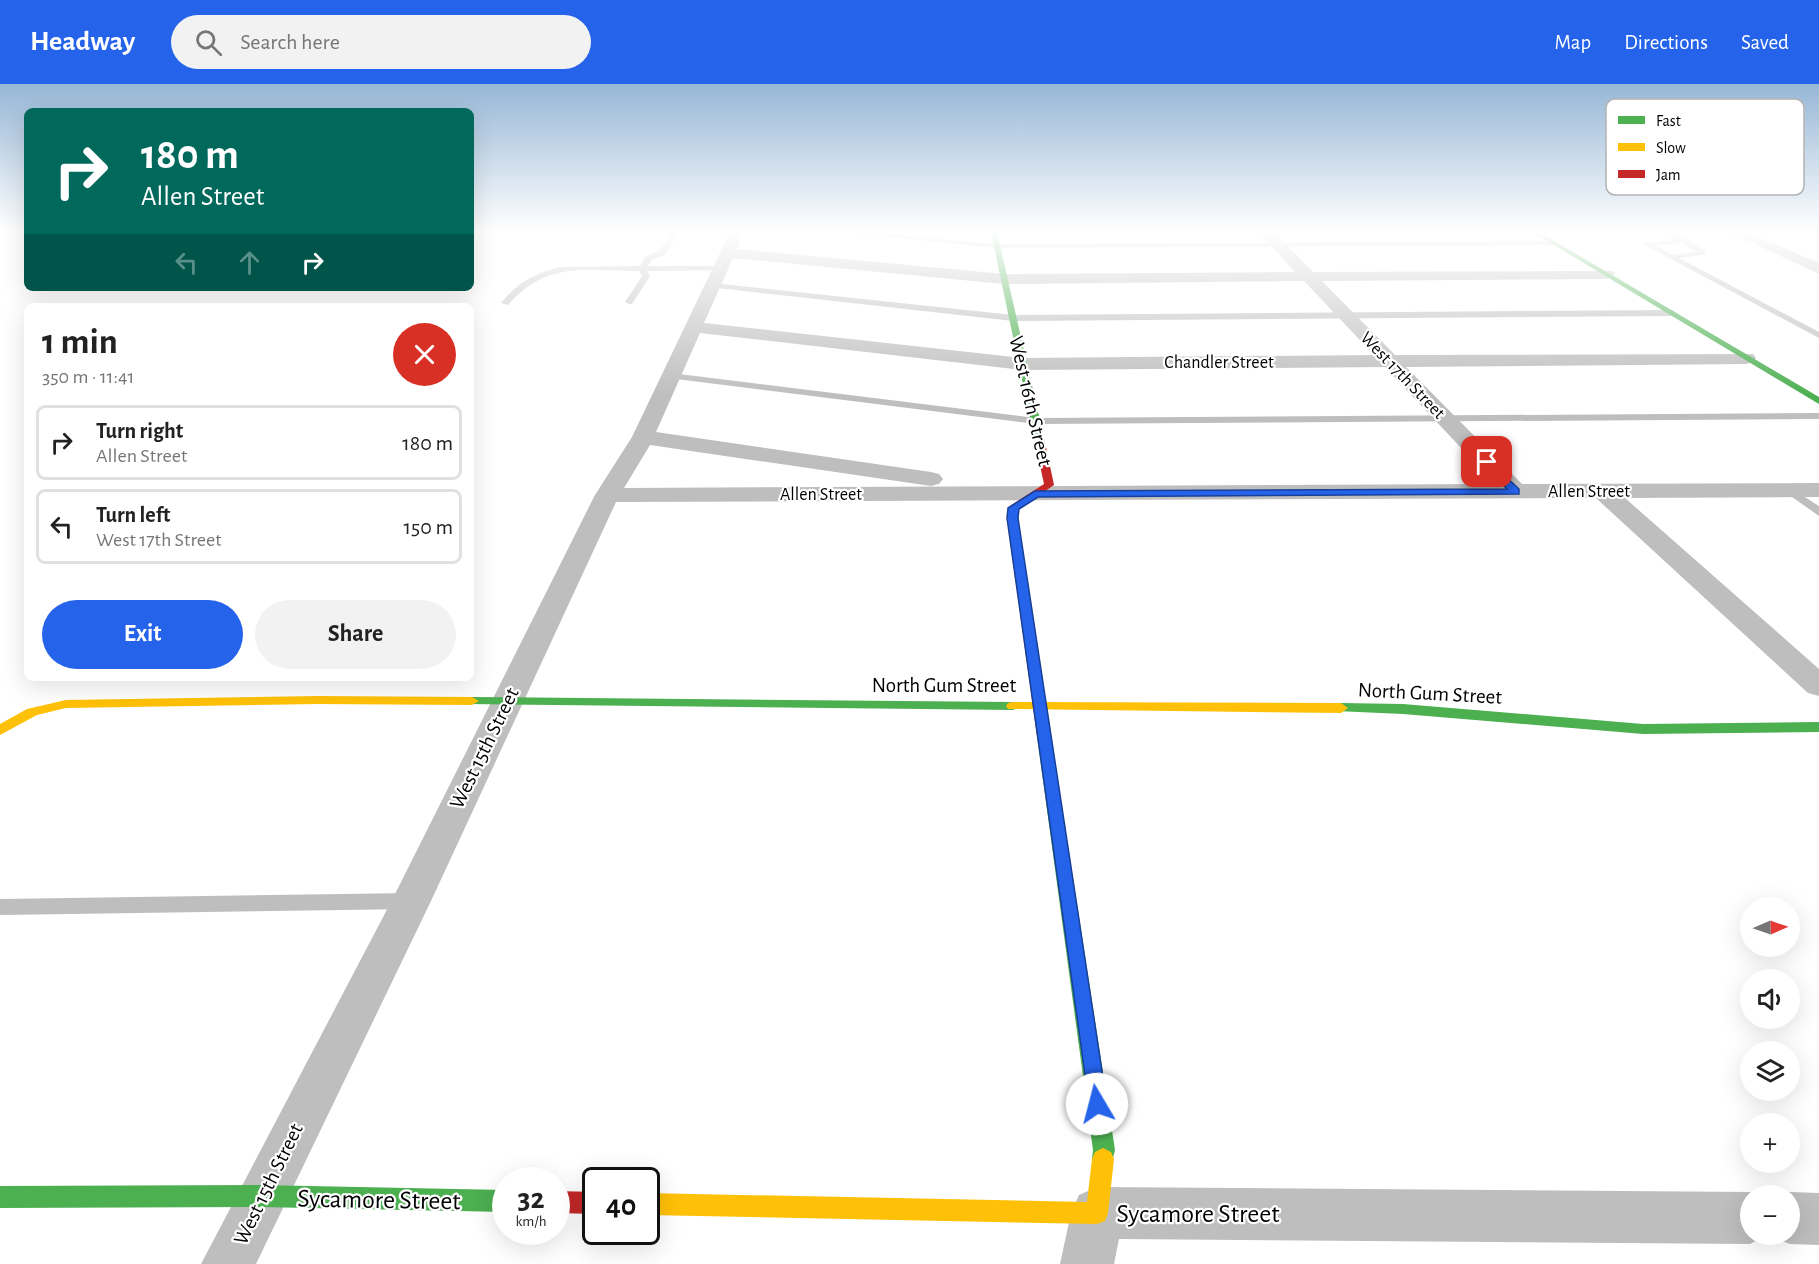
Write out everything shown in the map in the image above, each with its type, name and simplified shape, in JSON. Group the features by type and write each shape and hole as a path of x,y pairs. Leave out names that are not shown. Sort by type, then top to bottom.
{"street":[{"name":"West 15th Street","path":"228,1264 260,1196 411,901 607,495 643,437 711,287"},
{"name":"West 16th Street","path":"1006,287 1049,481 1049,485 1014,508 1012,518 1104,1150 1097,1213 1087,1264"},
{"name":"West 17th Street","path":"1319,287 1516,492"},
{"path":"1629,287 1819,401"},
{"name":"Chandler Street","path":"693,327 1023,364 1746,358"},
{"name":"Allen Street","path":"643,437 1035,494"},
{"name":"Allen Street","path":"607,495 1819,490"},
{"path":"1602,491 1819,686"},
{"name":"North Gum Street","path":"0,730 32,712 60,705 175,702 507,702 1403,709 1643,729 1819,727"},
{"name":"Sycamore Street","path":"0,1197 260,1196 492,1201"},
{"name":"Sycamore Street","path":"660,1204 1097,1213 1740,1218"},
{"path":"1800,1218 1819,1218"}],"lane":[{"path":"505,303 519,287"},
{"path":"629,303 639,287"},
{"path":"731,287 1013,318 1672,313"},
{"path":"1728,287 1819,335"},
{"path":"671,376 1036,422 1819,416"},
{"path":"1789,490 1819,512"},
{"path":"0,907 411,901"}],"traffic: fast":[{"path":"1006,287 1041,447"},
{"path":"1628,287 1819,401"},
{"path":"472,701 1013,706"},
{"path":"1341,708 1403,709 1643,729 1819,727"},
{"path":"1044,736 1104,1150 1103,1159"},
{"path":"0,1197 260,1196 492,1201"}],"traffic: slow":[{"path":"0,730 32,712 66,704 318,700 472,701"},
{"path":"1013,706 1341,708"},
{"path":"660,1204 1097,1213 1103,1159"}],"traffic: jam":[{"path":"1041,447 1049,485 1014,508 1012,518 1044,736"},
{"path":"570,1202 582,1203"}],"route":[{"path":"1097,1104 1012,518 1014,508 1018,503 1035,494 1516,492 1487,462"}]}
